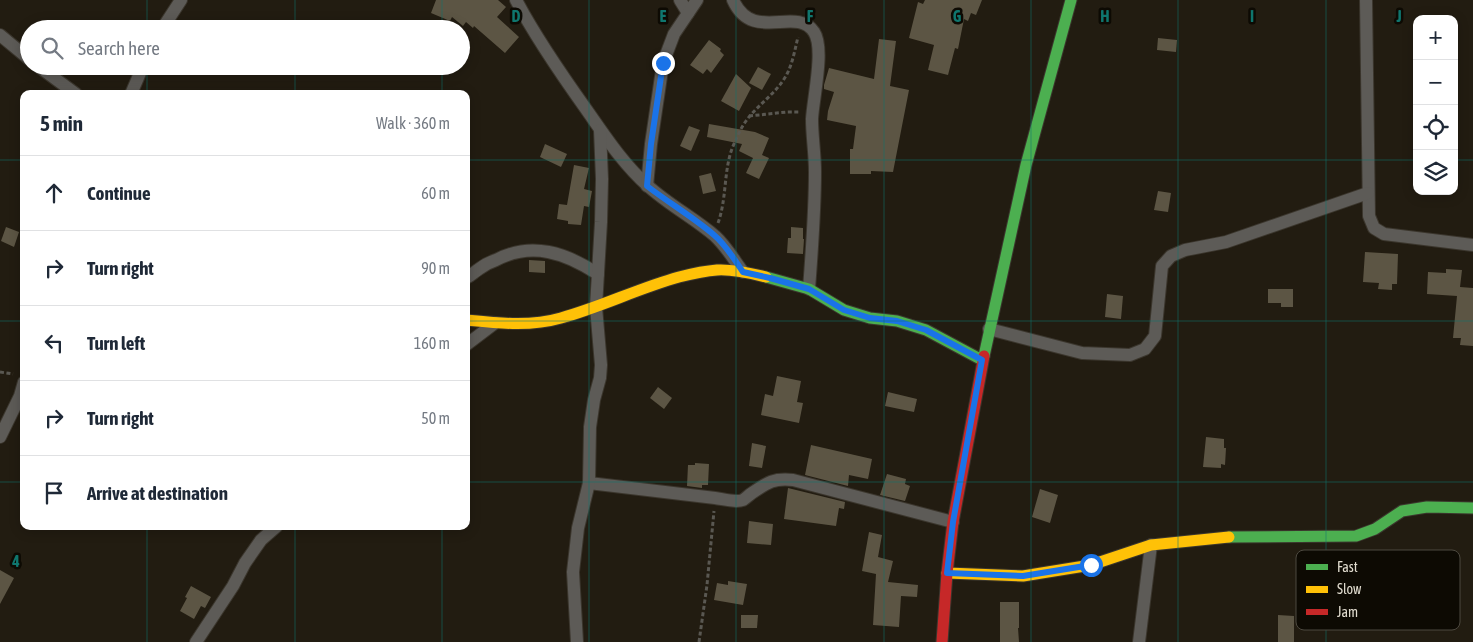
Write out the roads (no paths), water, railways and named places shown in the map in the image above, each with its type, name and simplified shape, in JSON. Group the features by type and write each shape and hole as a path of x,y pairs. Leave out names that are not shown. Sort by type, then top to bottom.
{"street":[{"path":"168,20 181,0"},
{"path":"516,0 548,53 600,130 625,163 647,186 714,235 731,254 743,272"},
{"path":"680,0 688,12"},
{"path":"647,186 663,63 674,34 697,0"},
{"path":"733,0 746,18 768,24 785,21 799,22 808,26 814,32 817,40 817,78 812,114 815,170 813,240 809,289"},
{"path":"942,642 953,522 988,329 1026,166 1070,0"},
{"path":"1366,0 1368,193 1369,216 1374,228 1384,234 1473,246"},
{"path":"0,35 20,52"},
{"path":"50,75 71,90"},
{"path":"134,90 139,75"},
{"path":"577,642 573,572 578,528 589,483 590,427 601,372 596,307 602,187 600,130"},
{"path":"988,329 1082,354 1130,355 1145,349 1155,336 1162,266 1171,256 1185,250 1226,242 1368,193"},
{"path":"470,276 480,268 497,259 512,253 528,250 563,255 580,262 598,274"},
{"path":"470,320 528,323 558,319 596,307 654,284 696,273 717,270 743,272 809,289 844,310 870,318 897,321 926,330 982,360"},
{"path":"470,343 495,323"},
{"path":"0,437 20,396"},
{"path":"589,483 732,501 742,500 773,480 781,478 953,522"},
{"path":"947,573 1023,576 1091,565 1151,545 1226,537 1356,536 1375,529 1402,511 1427,507 1473,508"},
{"path":"196,642 233,586 245,563 261,540 272,530"},
{"path":"1139,642 1151,545"}]}
